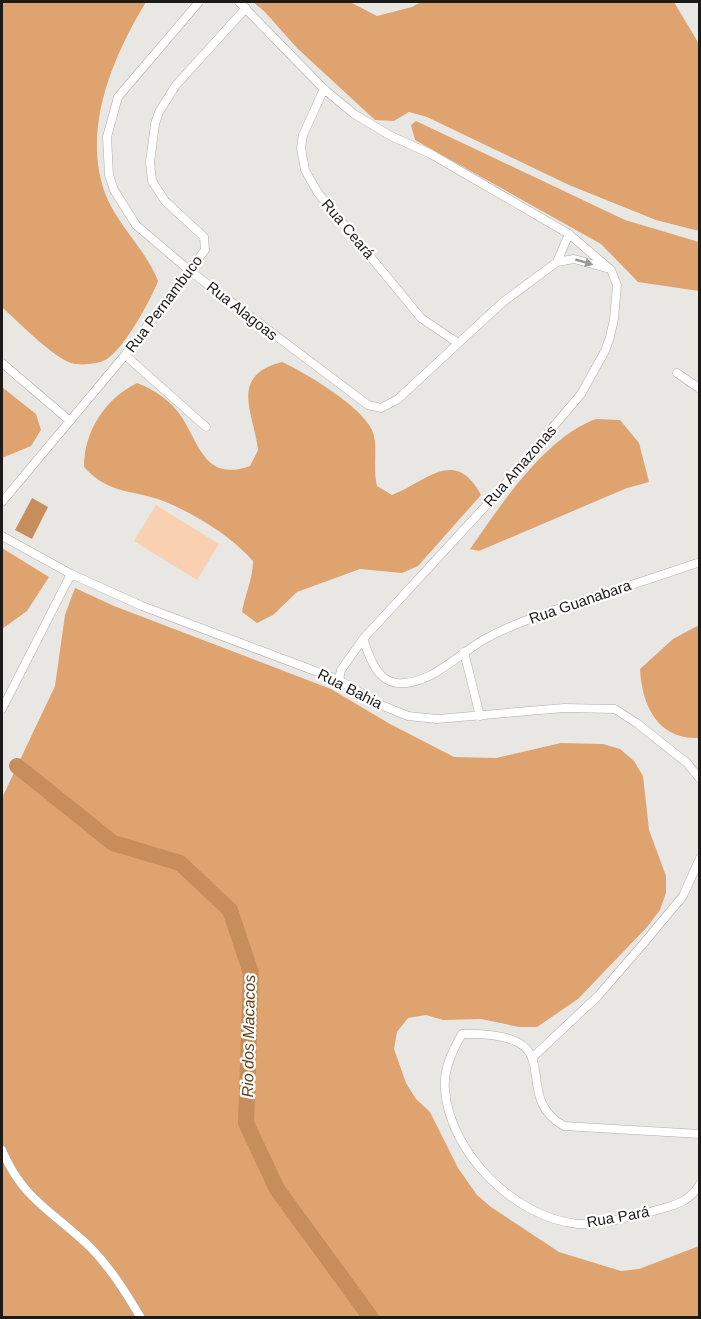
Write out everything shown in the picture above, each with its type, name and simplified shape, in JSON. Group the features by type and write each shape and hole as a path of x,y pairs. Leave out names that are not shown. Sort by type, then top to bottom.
{"street":[{"name":"Rua Alagoas","path":"199,2 118,98 107,137 109,175 124,209 136,225 190,271 325,375 376,408 398,399 503,302 557,262"},
{"name":"Rua Pernambuco","path":"2,502 125,355 205,250 206,241 165,201 152,181 150,162 155,124 159,112 176,85 242,4"},
{"path":"242,4 324,89 369,124 430,154 569,234 611,270"},
{"name":"Rua Ceará","path":"324,89 303,135 301,148 305,170 318,193 421,318 459,343"},
{"path":"557,262 569,234"},
{"path":"557,262 574,259 611,270"},
{"name":"Rua Amazonas","path":"339,680 341,670 363,639 493,498 581,394 605,351 614,319 616,285 611,270"},
{"path":"125,355 206,428"},
{"path":"2,363 70,421"},
{"path":"677,373 699,389"},
{"name":"Rua Bahia","path":"2,536 70,574 142,606 339,680 381,705 408,716 437,719 564,708 615,709 638,724 687,763 699,778"},
{"name":"Rua Guanabara","path":"363,639 373,665 386,679 394,683 422,680 464,652 517,624 699,562"},
{"path":"2,709 70,574"},
{"path":"464,652 480,716"},
{"path":"699,858 683,896 643,944 598,996 533,1057 543,1105 549,1115 564,1126 699,1134 699,1143"},
{"name":"Rua Pará","path":"533,1057 522,1044 507,1036 462,1034 447,1066 445,1089 451,1119 470,1158 510,1196 544,1215 578,1224 636,1216 681,1203 699,1184"},
{"path":"2,1150 8,1167 28,1195 92,1249 118,1279 141,1317"}],"shaded area":[{"path":"2,2 146,2 133,24 112,71 99,122 97,148 100,173 112,209 147,259 158,281 144,311 122,344 107,359 99,362 80,364 63,359 35,338 2,307"},
{"path":"253,2 350,2 377,16 412,7 421,2 674,2 699,44 699,231 656,220 569,185 427,117 409,112 394,121 375,120 297,48"},
{"path":"416,121 625,220 699,242 699,291 638,282 601,244 415,140 411,125"},
{"path":"282,362 332,391 366,421 374,436 377,486 392,495 428,476 450,470 461,472 471,480 481,495 418,566 402,573 360,569 297,592 273,615 257,623 242,612 253,561 235,543 202,520 179,508 104,483 84,467 85,454 92,429 106,407 137,383 156,392 172,405 181,416 199,449 213,465 235,470 250,466 258,450 248,397 250,386 255,376 265,368"},
{"path":"2,387 36,414 41,430 31,446 2,458"},
{"path":"596,419 620,420 639,443 649,482 627,488 479,551 470,549 510,494 541,457 577,428"},
{"path":"32,498 48,507 32,539 15,530"},
{"path":"156,505 219,544 197,580 134,541"},
{"path":"2,548 49,577 27,611 2,629"},
{"path":"75,588 114,606 331,689 390,724 454,757 496,758 561,743 603,744 620,749 634,761 643,776 649,830 666,876 666,893 660,910 647,927 578,999 537,1027 519,1027 481,1019 443,1020 426,1015 408,1018 397,1032 394,1049 406,1083 416,1099 430,1112 458,1168 477,1195 491,1207 559,1252 621,1271 639,1269 699,1246 699,1317 2,1317 2,798 55,686 65,615"},
{"path":"699,625 699,738 673,733 655,718 644,696 640,669 673,639"}],"waterway":[{"name":"Rio dos Macacos","path":"17,766 113,843 180,863 230,910 251,973 246,1123 277,1189 371,1318"}]}
